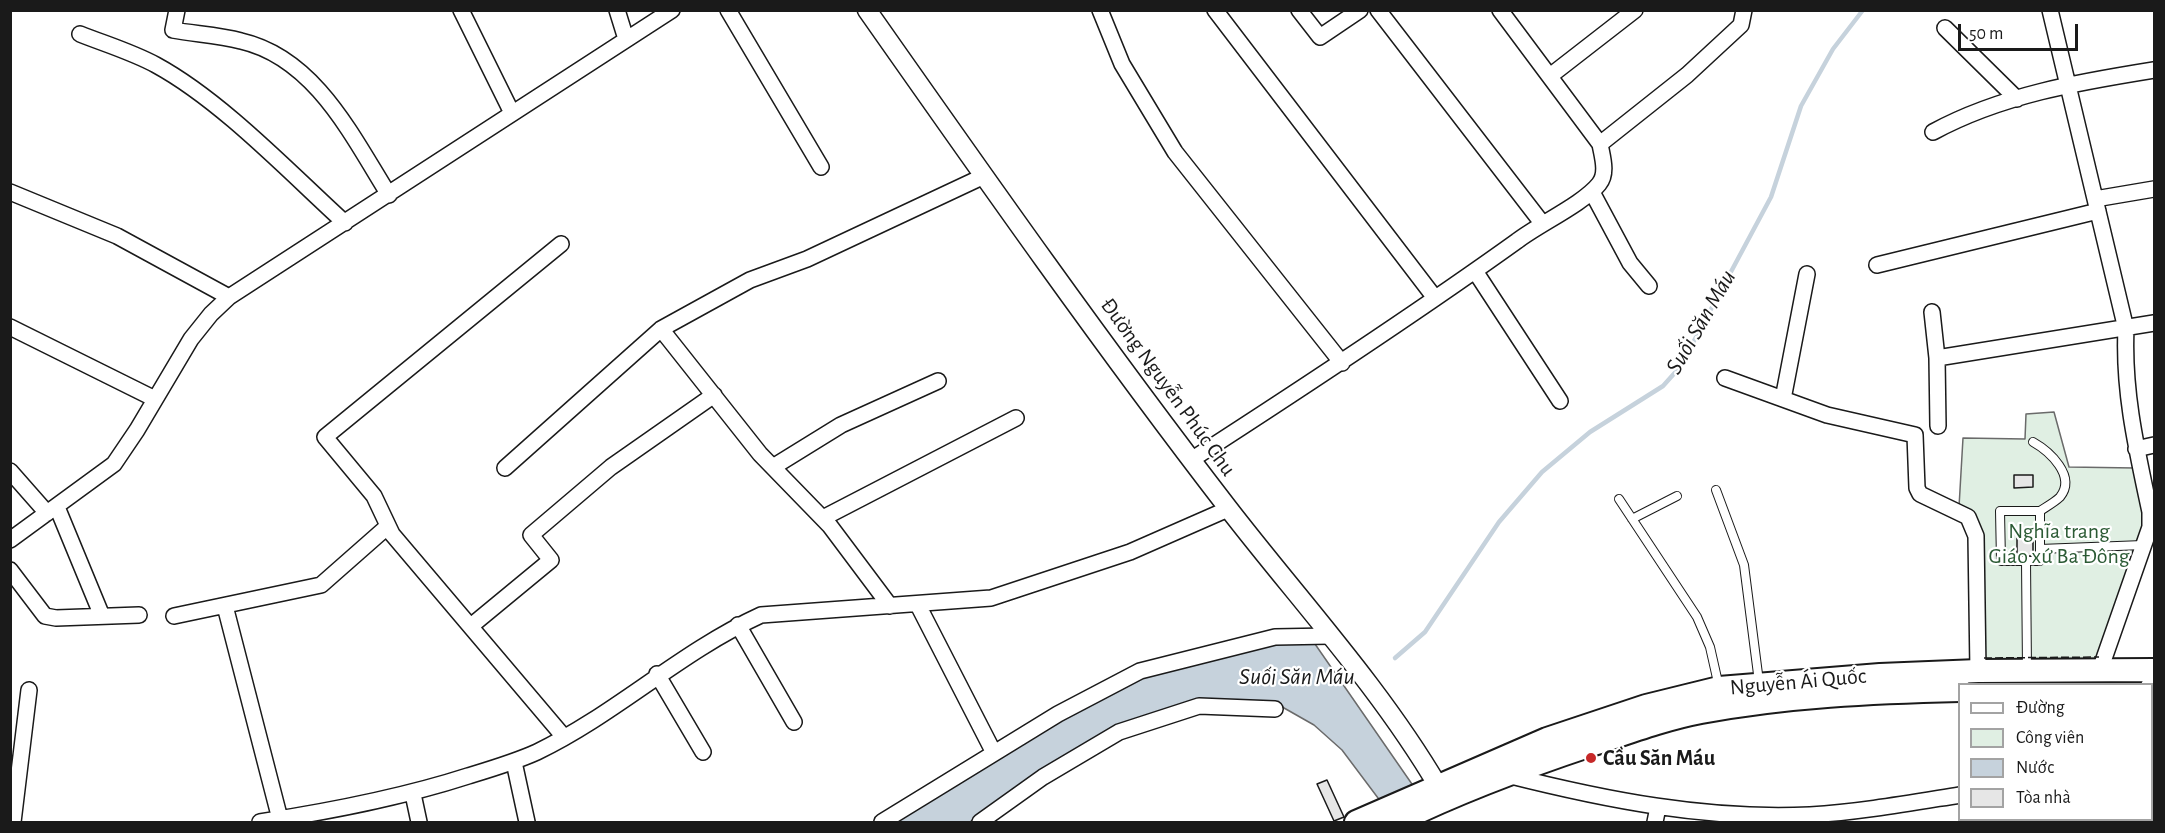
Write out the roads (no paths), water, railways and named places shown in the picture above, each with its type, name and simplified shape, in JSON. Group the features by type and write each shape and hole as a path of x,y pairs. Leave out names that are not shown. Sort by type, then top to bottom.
{"main road":[{"name":"Nguyễn Ái Quốc","path":"1440,791 1547,739 1683,696 1719,688 1838,676 2027,670 2154,670"},
{"name":"Nguyễn Ái Quốc","path":"1440,791 1507,775 1633,730 1699,712 1780,699 1958,690"},
{"path":"1362,820 1440,791"},
{"path":"1396,822 1440,791"}],"street":[{"path":"177,10 173,30 242,41 273,52 299,69 343,122 389,195"},
{"path":"461,10 512,113"},
{"path":"618,10 626,39"},
{"path":"10,540 114,464 191,339 211,314 229,297 672,10"},
{"path":"728,10 821,167"},
{"name":"Đường Nguyễn Phúc Chu","path":"867,10 984,176 1191,460 1392,716 1440,791"},
{"path":"1100,10 1122,64 1175,152 1342,363"},
{"path":"1215,10 1435,298"},
{"path":"1299,10 1320,37 1360,10"},
{"path":"1378,10 1542,223"},
{"path":"1191,460 1342,363 1542,223 1592,192 1602,180 1604,170 1600,144 1500,10"},
{"path":"1550,76 1635,10"},
{"path":"1600,144 1703,61 1741,25 1744,10"},
{"path":"2049,10 2126,329 2127,398 2150,512 2150,527 2100,669"},
{"path":"1945,28 2017,99"},
{"path":"80,34 156,65 190,87 256,141 345,223"},
{"path":"1933,132 1962,116 2067,84 2154,70"},
{"path":"505,468 661,328 750,280 807,259 984,176"},
{"path":"1877,265 2154,189"},
{"path":"10,192 117,236 229,297"},
{"path":"1592,192 1630,263 1649,286"},
{"path":"561,244 325,436 374,496 388,526 564,738"},
{"path":"1475,271 1560,401"},
{"path":"1783,399 1807,274"},
{"path":"1932,312 1938,358 1938,426"},
{"path":"1938,358 2154,323"},
{"path":"10,327 155,399"},
{"path":"661,328 773,467 823,518 890,606"},
{"path":"1725,378 1827,415 1915,435 1917,488 1920,494 1968,517 1976,536 1978,671"},
{"path":"773,467 841,424 938,381"},
{"path":"471,626 551,560 531,535 611,467 714,395"},
{"path":"823,518 1016,418"},
{"path":"2136,449 2154,446"},
{"path":"10,471 52,510 102,616"},
{"path":"260,822 356,807 413,794 514,762 588,724 657,674 738,625 774,612 971,601 1023,589 1130,552 1228,509"},
{"path":"174,616 321,585 388,526"},
{"path":"10,570 45,616 139,615"},
{"path":"918,605 994,753"},
{"path":"225,606 280,819"},
{"path":"738,625 794,722"},
{"path":"882,822 1058,714 1140,671 1275,637 1330,636"},
{"path":"657,674 703,752"},
{"path":"13,822 29,690"},
{"path":"980,822 1043,777 1119,732 1199,706 1275,709"},
{"path":"514,762 527,822"},
{"path":"1507,775 1600,798 1656,815 1858,817 1958,795"},
{"path":"413,794 419,822"}],"lane":[{"path":"2034,442 2059,464 2064,482 2058,498 2040,511 2000,511 2001,561 2040,561 2040,511"},
{"path":"1716,490 1744,566 1759,683"},
{"path":"1632,519 1677,496"},
{"path":"1619,499 1705,633 1719,688"},
{"path":"2040,549 2144,545"},
{"path":"2026,561 2027,670"}],"water":[{"name":"Suối Săn Máu","path":"1275,643 1315,644 1414,787 1396,822 1342,750 1314,725 1277,704 1198,700 1117,727 970,822 892,822 1061,720 1142,677"}],"waterway":[{"name":"Suối Săn Máu","path":"1395,658 1425,632 1499,522 1542,472 1590,432 1663,386 1680,367 1771,197 1801,106 1833,49 1863,10"}],"place":[{"name":"Cầu Săn Máu","path":"1591,758"}],"park label":[{"name":"Nghĩa trang Giáo xứ Ba Đông","path":"2059,544"}]}
